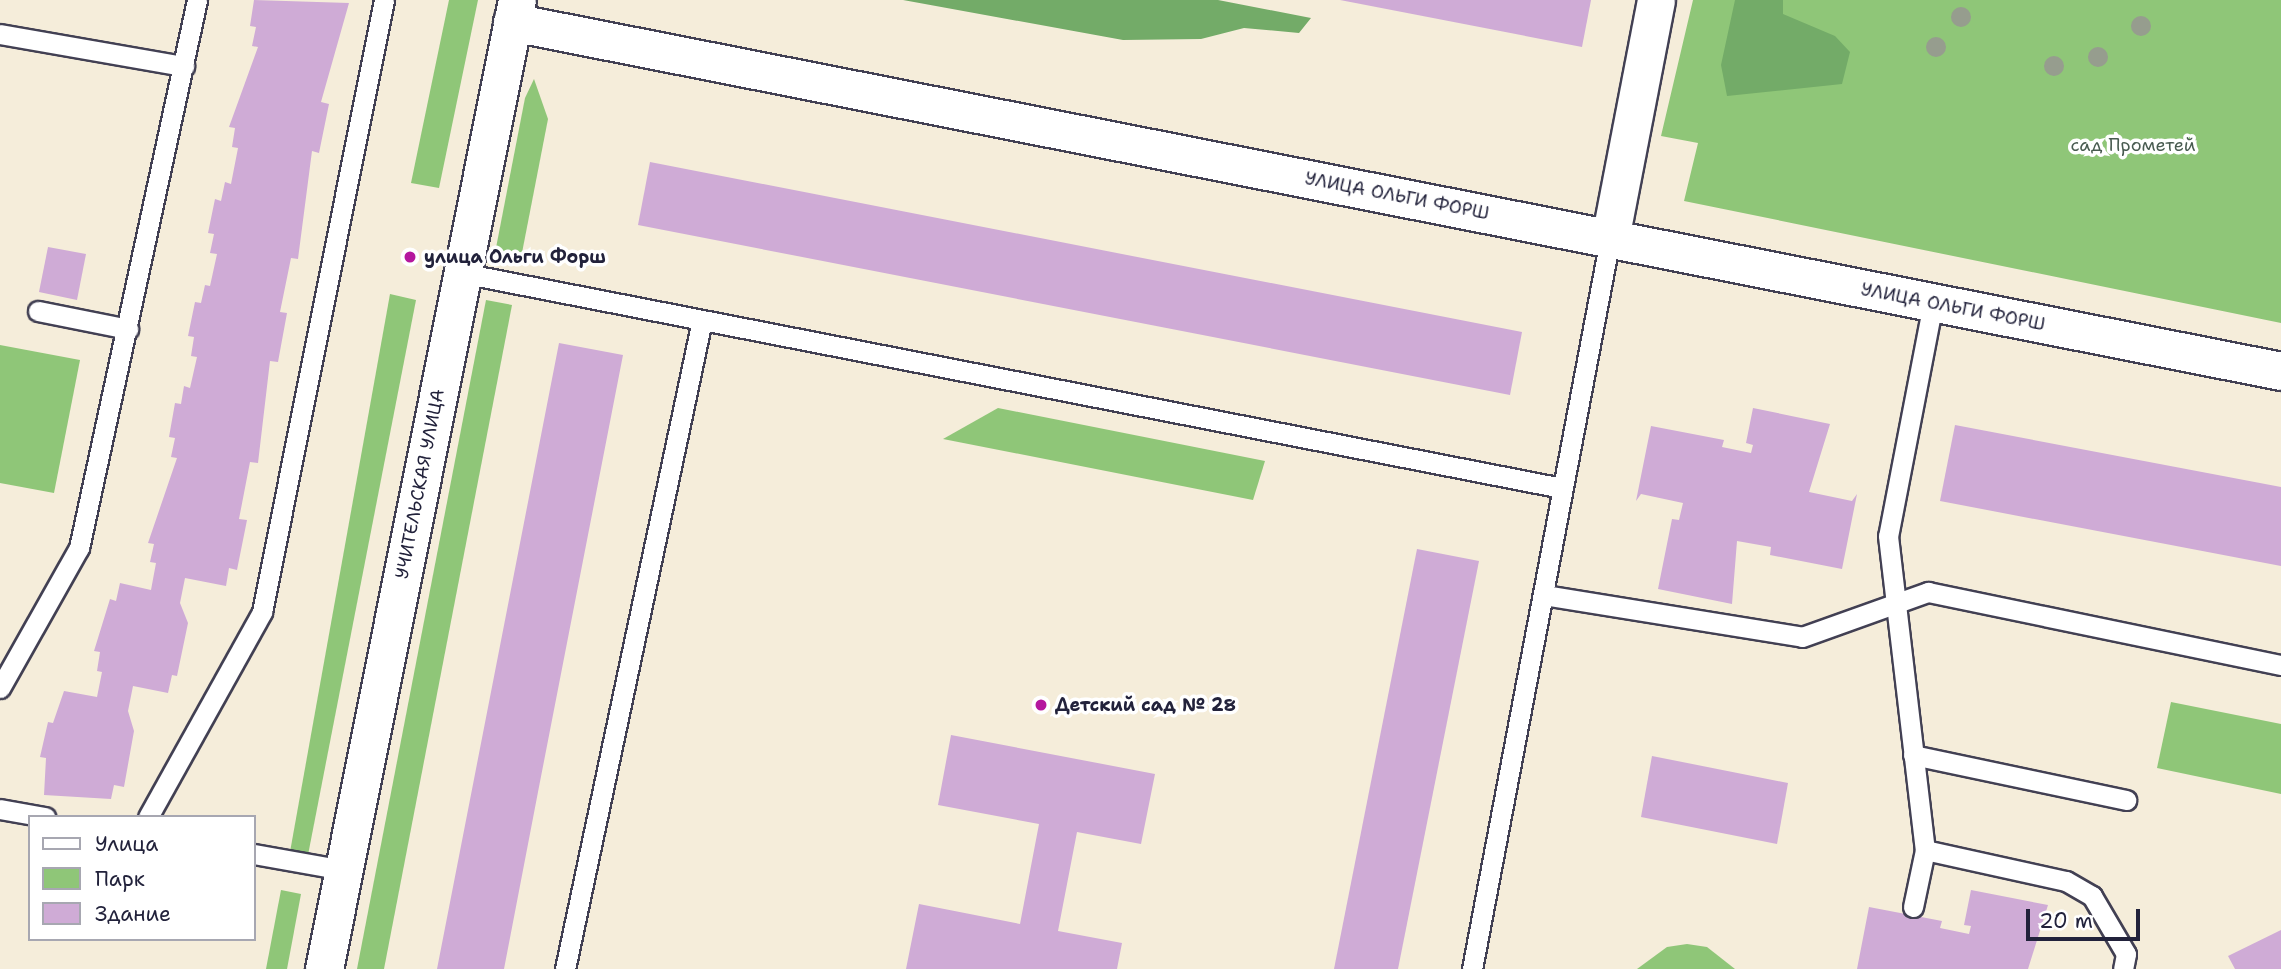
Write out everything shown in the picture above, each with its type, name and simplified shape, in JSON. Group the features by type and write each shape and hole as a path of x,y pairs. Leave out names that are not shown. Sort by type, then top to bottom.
{"street":[{"path":"1610,239 1656,0"},
{"name":"УЛИЦА ОЛЬГИ ФОРШ","path":"514,11 1610,239 2281,371"},
{"name":"УЧИТЕЛЬСКАЯ УЛИЦА","path":"324,969 514,11"}],"lane":[{"path":"0,688 79,548 197,0"},
{"path":"149,815 262,612 384,0"},
{"path":"0,34 184,66"},
{"path":"1472,969 1610,239"},
{"path":"462,273 1562,488"},
{"path":"1913,907 1925,850 1894,605 1888,536 1934,303"},
{"path":"38,311 128,328"},
{"path":"565,969 702,320"},
{"path":"1544,595 1802,637 1928,592 2281,664"},
{"path":"1913,755 2126,800"},
{"path":"0,809 34,815"},
{"path":"1925,850 2066,881 2083,891 2112,922 2126,954 2123,969"},
{"path":"256,854 344,870"}],"green space":[{"path":"449,0 478,0 439,188 411,183"},
{"path":"903,0 1218,0 1311,18 1299,33 1244,28 1201,39 1123,40"},
{"name":"сад Прометей","path":"1693,0 2281,0 2281,323 1684,201 1698,143 1661,136"},
{"path":"1735,0 1783,0 1783,14 1835,36 1850,52 1842,84 1727,96 1721,65"},
{"path":"534,79 548,119 521,258 495,253 525,98"},
{"path":"390,294 416,300 308,855 290,852"},
{"path":"486,300 512,305 384,969 357,969"},
{"path":"0,345 80,360 54,493 0,483"},
{"path":"998,408 1265,461 1253,500 943,439"},
{"path":"2171,702 2281,724 2281,794 2157,768"},
{"path":"281,890 301,894 287,969 266,969"},
{"path":"1687,944 1707,947 1735,969 1637,969 1667,947"}],"building":[{"path":"254,0 349,3 321,102 329,104 319,153 312,151 298,259 291,258 280,312 287,313 278,362 270,361 258,463 250,462 239,519 247,520 237,570 229,568 226,586 185,578 180,603 188,623 177,676 172,675 168,693 133,686 128,711 134,731 124,787 114,785 111,799 44,795 46,758 40,757 48,722 53,723 64,691 97,697 102,672 97,671 100,652 94,651 110,599 116,601 120,583 151,590 156,563 150,562 154,544 148,543 177,458 171,457 175,438 169,437 175,403 181,404 184,386 190,388 197,357 191,356 194,337 188,336 195,302 201,303 205,285 210,286 217,254 210,253 214,234 208,233 215,199 221,201 225,182 231,184 238,148 232,147 235,128 229,127 258,47 252,46 256,27 250,26"},
{"path":"1340,0 1591,0 1582,47"},
{"path":"650,162 1522,332 1510,395 638,225"},
{"path":"48,247 86,254 77,300 39,292"},
{"path":"559,343 623,355 504,969 437,969"},
{"path":"1753,408 1830,424 1809,492 1852,501 1857,494 1842,569 1770,555 1771,547 1737,541 1732,604 1658,589 1672,519 1679,520 1683,503 1641,494 1636,501 1651,426 1724,440 1722,447 1751,453 1753,445 1746,443"},
{"path":"1955,425 2281,487 2281,566 1940,501"},
{"path":"1417,549 1479,561 1398,969 1334,969"},
{"path":"951,735 1155,774 1141,844 1077,832 1058,931 1122,943 1117,969 906,969 919,904 1020,924 1039,824 938,805"},
{"path":"1652,756 1788,783 1777,844 1641,817"},
{"path":"1971,890 2048,905 2028,969 1857,969 1869,907 1942,921 1940,928 1969,934 1971,926 1964,925"},
{"path":"2281,930 2281,969 2235,969 2228,956"}],"place":[{"name":"улица Ольги Форш","path":"410,257"},
{"name":"Детский сад № 28","path":"1041,705"}]}
